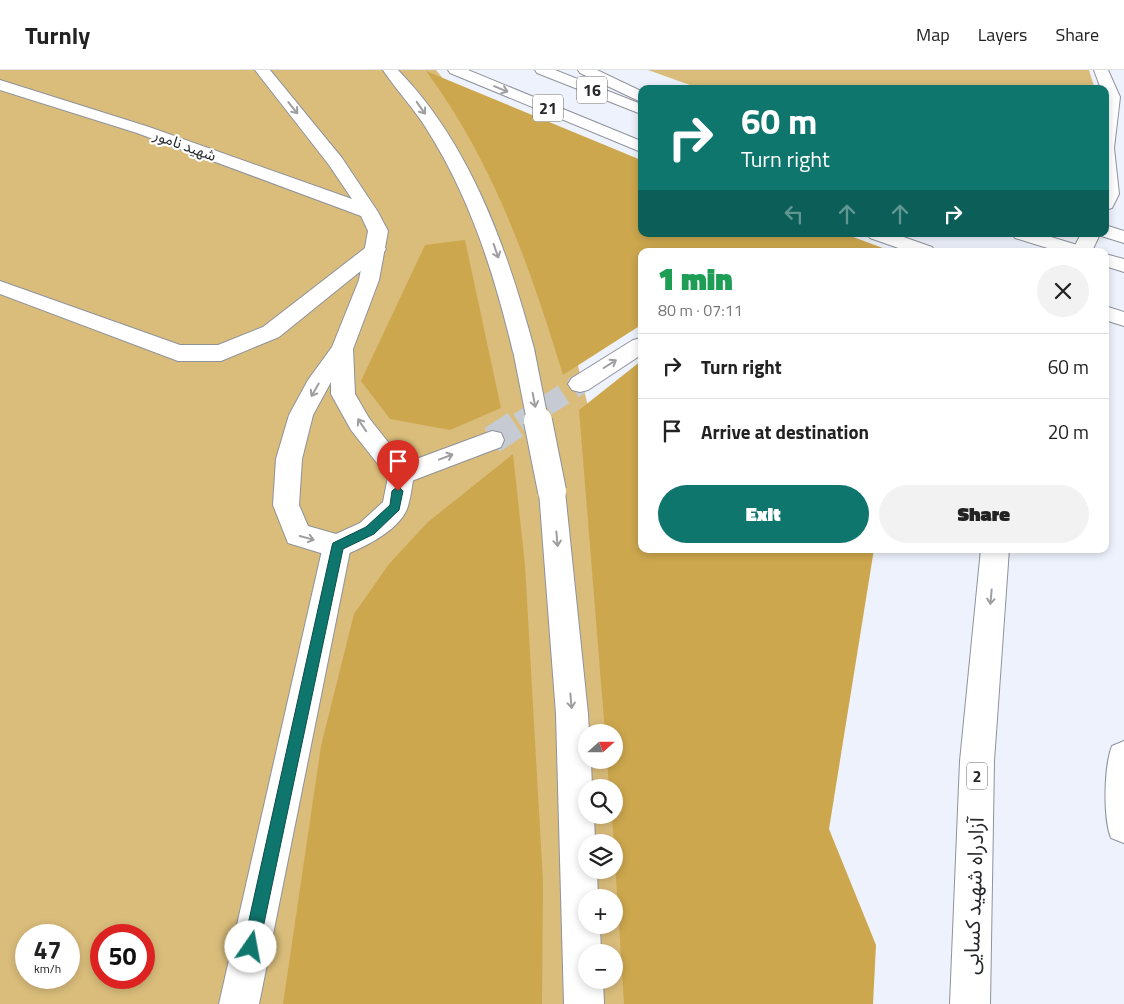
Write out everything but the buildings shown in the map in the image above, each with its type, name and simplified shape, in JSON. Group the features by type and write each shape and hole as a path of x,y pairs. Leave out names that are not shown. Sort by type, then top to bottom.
{"main road":[{"path":"262,70 336,162 369,212 378,231 369,280 342,349 316,386 301,415 289,459 286,505 298,535 338,546 370,531 395,507 401,475 360,424 343,394 342,349"},
{"path":"390,70 403,82 445,145 469,188 492,242 509,292 524,352 552,491 572,714 584,1004"},
{"name":"21","path":"456,70 638,145"},
{"name":"16","path":"542,70 638,109"},
{"path":"585,70 638,94"},
{"path":"1101,70 1107,85"},
{"name":"شهید نامور","path":"0,85 142,130 369,212"},
{"path":"1109,90 1112,97 1109,122"},
{"path":"1109,197 1124,179"},
{"path":"1109,233 1124,237"},
{"path":"885,237 917,248"},
{"path":"1032,237 1067,248"},
{"path":"0,287 178,353 221,353 271,332 376,249"},
{"path":"1109,261 1124,266"},
{"path":"1109,314 1124,319"},
{"path":"580,384 638,347"},
{"path":"401,475 492,440"},
{"path":"239,1004 338,546"},
{"name":"آزادراه شهید کسایی","path":"970,1004 977,761 995,553"},
{"path":"1124,758 1124,826"}],"shaded area":[{"path":"0,70 436,70 467,108 555,273 621,539 655,1004 0,1004"},
{"path":"648,70 1089,70 1094,85 690,85"},
{"path":"426,71 638,159 638,237 853,237 883,248 638,248 638,327 563,375 537,295 508,217 491,179 450,106"},
{"path":"465,240 501,408 450,430 390,419 361,381 425,245"},
{"path":"638,363 638,553 873,553 829,829 876,945 873,1004 624,1004 623,944 620,944 620,934 623,934 623,889 617,889 616,879 623,879 623,834 613,834 613,824 623,824 623,779 608,779 608,769 623,769 623,724 604,724 579,410"},
{"path":"513,454 525,565 543,881 542,1004 283,1004 321,746 354,614 389,564 428,522"}],"tunnel":[{"path":"519,423 580,384"},
{"path":"492,440 521,421"}],"route":[{"path":"251,947 338,546 370,531 395,507 398,491"}]}
